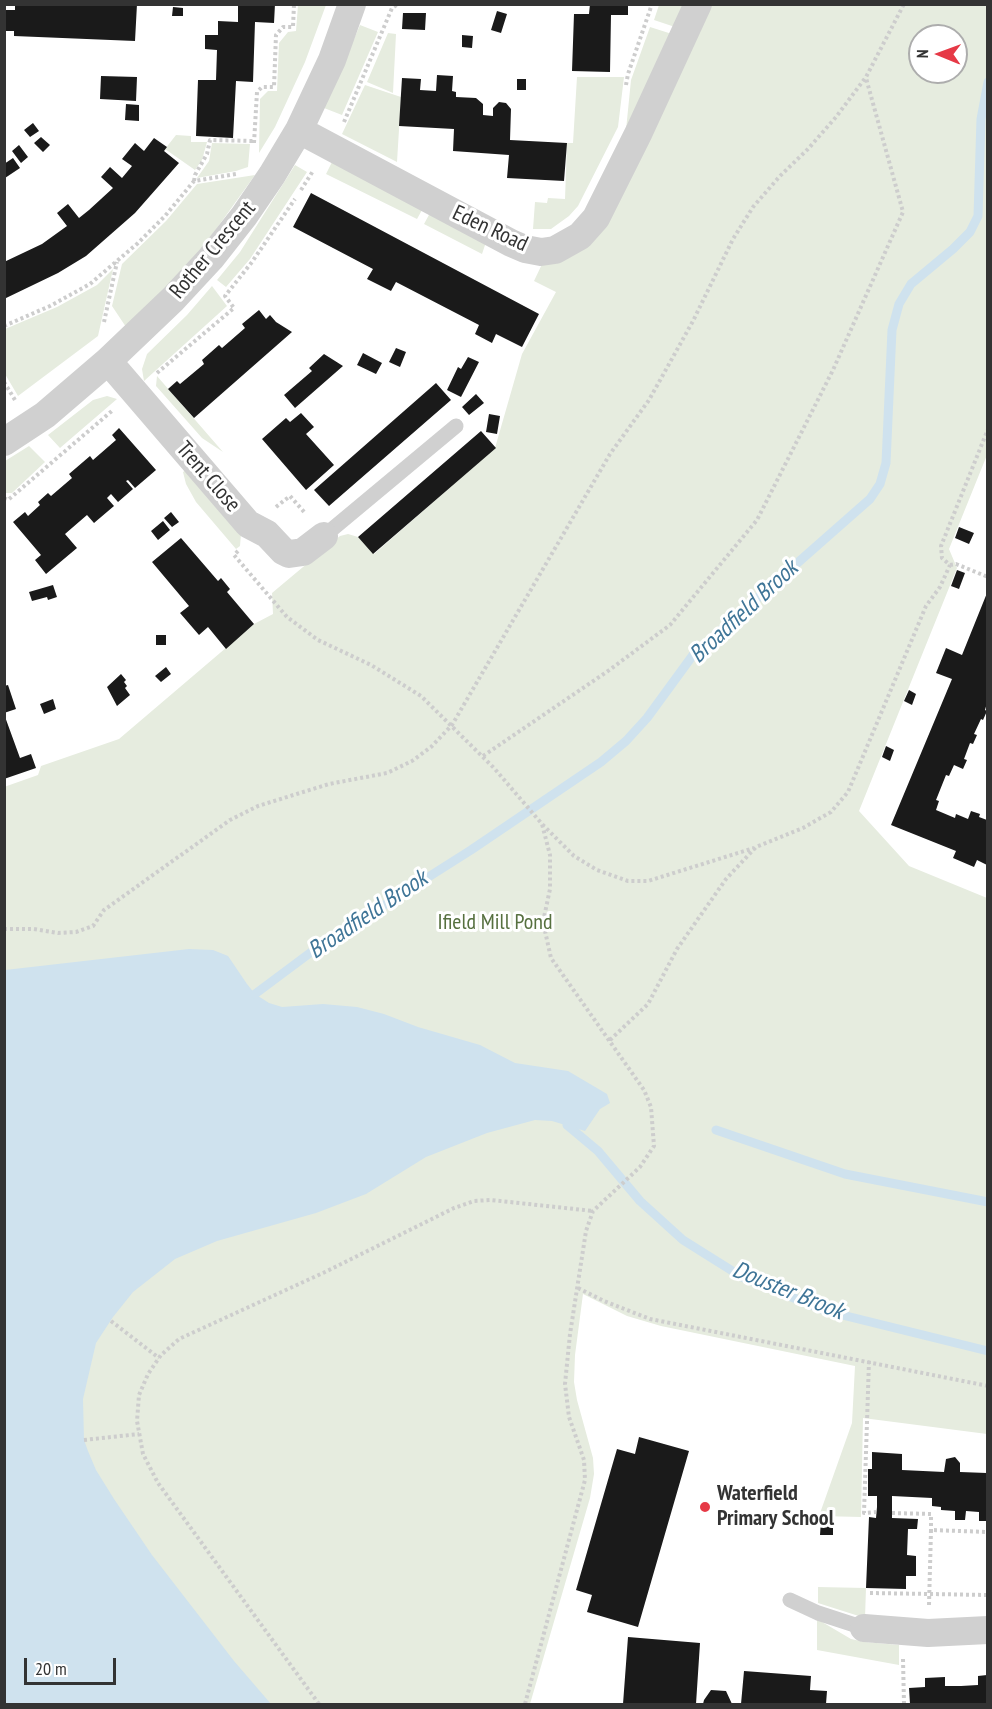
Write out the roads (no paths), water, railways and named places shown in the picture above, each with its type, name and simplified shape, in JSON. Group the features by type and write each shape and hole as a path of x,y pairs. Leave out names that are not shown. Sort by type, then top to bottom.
{"street":[{"name":"Rother Crescent","path":"4,442 45,414 108,361 211,258 244,216 263,173 299,130 332,60 352,4"},
{"name":"Eden Road","path":"299,130 511,243 541,252 555,250 580,236 596,218 639,132 698,4"},
{"name":"Trent Close","path":"108,361 248,524 260,530 289,554 303,552 324,536"},
{"path":"864,1628 928,1633 987,1630"}],"lane":[{"path":"324,536 456,426"},
{"path":"790,1600 818,1613 864,1628"}],"water":[{"path":"189,949 213,950 228,956 255,994 269,1003 282,1007 323,1004 357,1007 384,1014 418,1027 480,1045 515,1063 568,1071 607,1094 610,1103 600,1109 585,1131 552,1121 535,1120 487,1133 426,1157 366,1194 316,1213 217,1241 175,1259 133,1292 96,1343 83,1399 84,1440 96,1470 152,1555 234,1661 271,1704 5,1704 5,970"}],"waterway":[{"name":"Broadfield Brook","path":"255,994 318,947 471,850 601,762 626,741 647,718 693,655 870,499 880,484 886,463 892,330 899,304 911,284 970,232 978,216 981,119 988,82"},
{"name":"Douster Brook","path":"567,1125 598,1151 640,1201 683,1240 742,1277 826,1311 988,1351"},
{"path":"716,1130 845,1174 988,1202"}],"place":[{"name":"Waterfield Primary School","path":"705,1507"}],"park label":[{"name":"Ifield Mill Pond","path":"495,923"}]}
